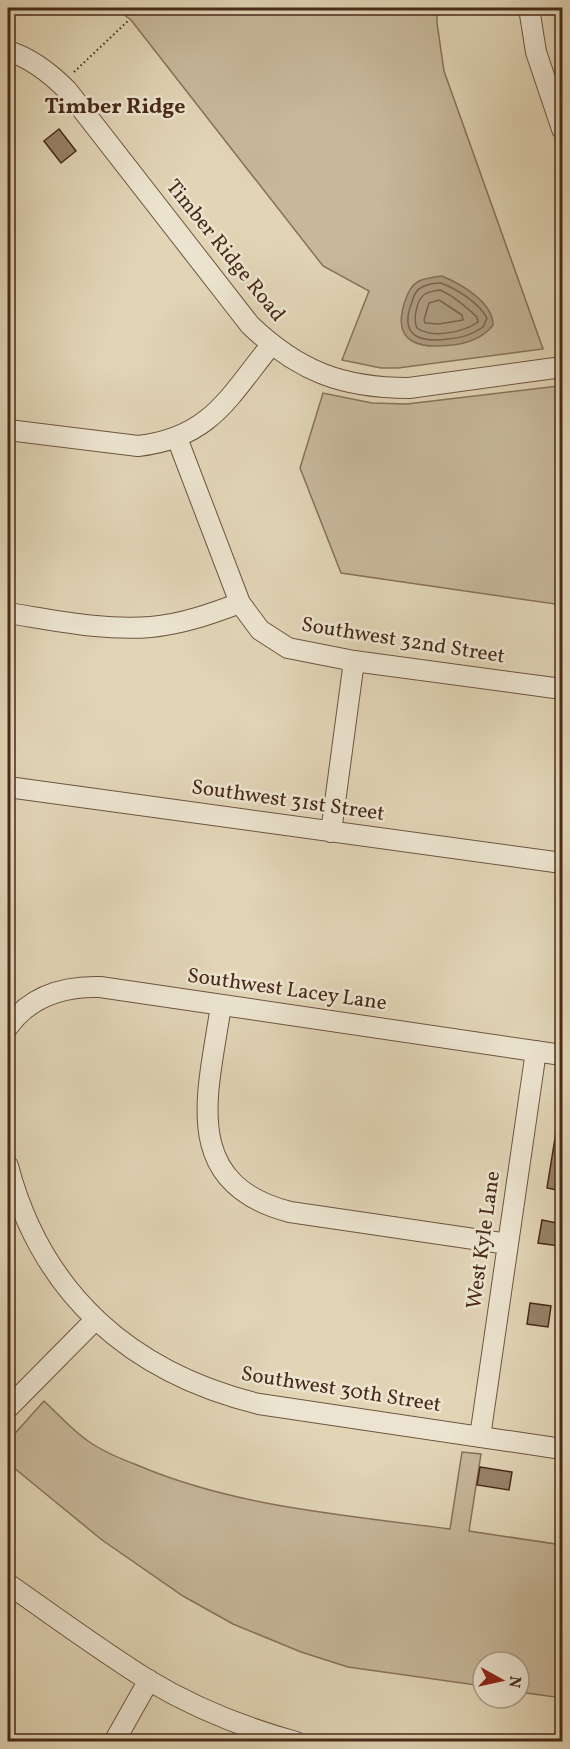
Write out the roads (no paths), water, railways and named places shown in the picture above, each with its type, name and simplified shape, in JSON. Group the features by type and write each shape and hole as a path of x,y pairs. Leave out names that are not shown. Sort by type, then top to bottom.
{"street":[{"path":"529,8 536,52 555,81 562,129"},
{"name":"Timber Ridge Road","path":"8,51 35,63 67,90 250,325 271,345 299,364 348,383 383,388 409,388 562,367"},
{"path":"8,430 138,446 159,444 202,425 215,413 271,345"},
{"name":"Southwest 32nd Street","path":"177,438 240,603 260,630 288,648 354,661 562,689"},
{"path":"8,613 94,625 150,627 207,616 240,603"},
{"path":"331,832 354,661"},
{"name":"Southwest 31st Street","path":"8,787 562,863"},
{"name":"Southwest Lacey Lane","path":"11,1023 27,1007 43,996 61,990 100,987 562,1054"},
{"path":"221,1005 207,1102 206,1126 210,1145 225,1174 237,1187 253,1199 290,1212 508,1244"},
{"name":"West Kyle Lane","path":"480,1437 536,1051"},
{"name":"Southwest 30th Street","path":"8,1166 22,1211 36,1241 73,1294 96,1319 132,1349 168,1372 198,1386 259,1404 562,1449"},
{"path":"8,1408 96,1319"},
{"path":"8,1584 149,1680 201,1707 244,1725 296,1742"},
{"path":"114,1742 149,1680"}],"water":[{"path":"442,276 475,295 488,309 493,325 480,337 465,343 430,346 412,341 406,336 402,328 401,317 409,291 419,281"}],"district":[{"name":"Timber Ridge","path":"115,107"}]}
